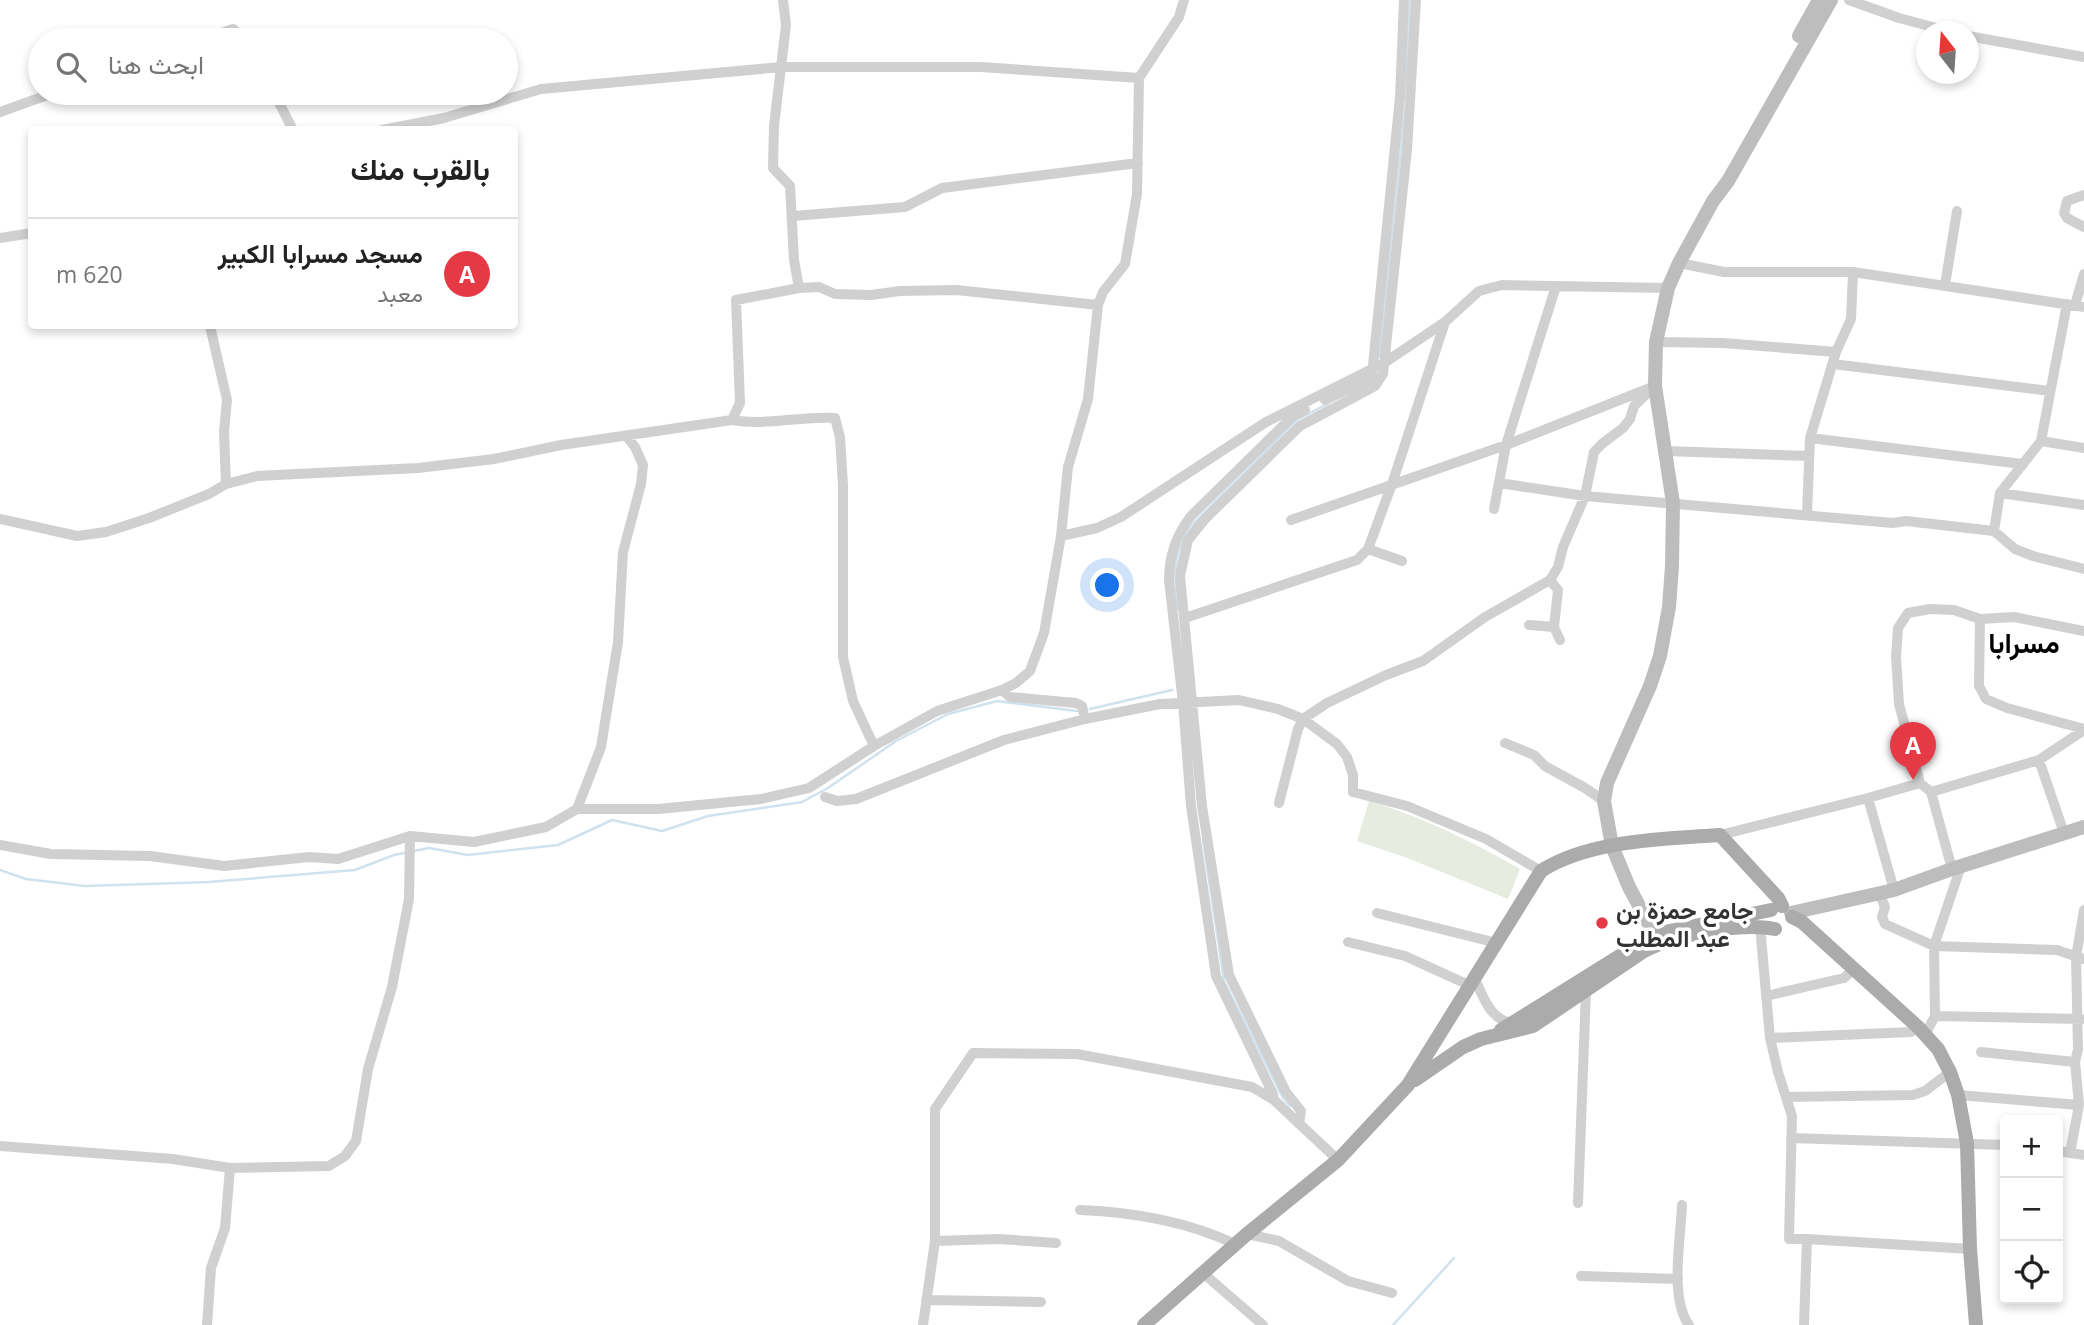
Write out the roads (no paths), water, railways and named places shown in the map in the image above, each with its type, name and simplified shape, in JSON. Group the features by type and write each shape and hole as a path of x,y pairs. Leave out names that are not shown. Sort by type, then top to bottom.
{"main road":[{"path":"1713,201 1718,180 1819,0"},
{"path":"1657,938 1629,887 1612,846 1604,801 1607,782 1660,656 1669,607 1673,503 1655,386 1656,342 1668,288 1679,263 1831,0"},
{"path":"1408,1085 1463,1047 1514,1023 1657,938 1879,894 2084,827"},
{"path":"1144,1325 1235,1244 1338,1160 1408,1085 1541,871 1554,863 1612,846 1720,835 1778,898 1784,911 1787,928 1742,927 1657,938 1533,1026 1488,1037"},
{"path":"1775,929 1768,920 1784,911"},
{"path":"1784,911 1802,922 1922,1031 1938,1049 1950,1072 1958,1095 1967,1143 1970,1249 1976,1325"}],"street":[{"path":"783,0 786,25 774,126 773,168 790,186 794,260 799,288"},
{"path":"0,845 51,854 150,856 224,866 309,857 338,859 410,835 474,842 546,827 577,809 658,809 761,799 809,788 874,746 951,705 1002,690 1016,683 1030,671 1045,632 1061,536 1068,467 1088,399 1098,305 1103,292 1125,264 1137,194 1139,78 1179,17 1184,0"},
{"path":"1274,1100 1216,976 1191,806 1185,618 1180,576 1184,550 1195,529 1300,426 1375,387 1384,374 1406,97 1404,0"},
{"path":"1299,1124 1301,1111 1286,1092 1229,975 1202,806 1189,702 1168,580 1171,556 1184,524 1191,516 1293,416 1373,375 1416,0"},
{"path":"1849,0 1916,23"},
{"path":"1979,38 2084,57"},
{"path":"518,96 541,89 782,67 981,67 1139,78"},
{"path":"0,111 28,101"},
{"path":"280,105 291,126"},
{"path":"403,126 444,118 487,105"},
{"path":"793,216 905,207 942,188 1138,163"},
{"path":"2084,195 2067,201 2064,213 2067,218 2084,227"},
{"path":"1945,285 1957,211"},
{"path":"0,238 28,234"},
{"path":"1679,263 1724,272 1853,272 2075,305"},
{"path":"1807,514 1810,438 1836,352 1851,319 1853,272"},
{"path":"1994,531 2000,493 2040,441 2050,391 2084,274"},
{"path":"1061,536 1097,528 1121,517 1266,422 1384,363 1445,322 1479,290 1502,285 1668,288"},
{"path":"1494,509 1506,445 1556,286"},
{"path":"732,421 740,403 736,300 799,288 819,287 835,294 872,295 900,291 957,290 1098,305"},
{"path":"1185,618 1245,600 1357,560 1368,549 1445,322"},
{"path":"211,329 227,400 224,432 226,484"},
{"path":"1656,342 1723,343 1836,352"},
{"path":"1833,364 2050,391"},
{"path":"1291,520 1506,445 1655,386"},
{"path":"1279,803 1303,719 1339,697 1423,661 1485,617 1550,580 1558,567 1563,547 1585,496 1594,452 1623,428 1630,419 1634,406 1655,386"},
{"path":"0,519 77,536 106,531 149,518 209,494 226,484 257,476 431,467 494,459 561,445 732,421 752,424 816,417 835,418 840,437 844,485 843,657 853,701 874,746"},
{"path":"577,809 601,747 618,642 623,552 641,484 643,465 627,437"},
{"path":"1810,438 2022,464"},
{"path":"2040,441 2084,448"},
{"path":"1666,451 1809,456"},
{"path":"1499,483 1585,496 1994,531 2015,549 2084,569"},
{"path":"2000,493 2084,505"},
{"path":"1368,549 1402,561"},
{"path":"1550,580 1558,590 1554,627 1560,640"},
{"path":"1770,1038 1922,1031 1935,1016 1934,946 1956,867 1931,792 1920,782 1899,704 1896,657 1898,628 1908,613 1930,609 1954,610 1980,619 2014,617 2084,631"},
{"path":"1980,619 1979,686 1986,699 2007,708 2084,730"},
{"path":"1529,625 1554,627"},
{"path":"1002,690 1010,697 1076,703 1082,706 1085,719"},
{"path":"825,797 837,801 856,799 1004,740 1085,719 1160,704 1240,700 1278,709 1303,719 1338,744 1347,757 1353,775 1353,792 1407,806 1486,839 1541,871"},
{"path":"1931,792 2039,760 2084,730"},
{"path":"1505,743 1534,754 1545,766 1604,801"},
{"path":"2039,760 2063,833"},
{"path":"1720,835 1868,798 1920,782"},
{"path":"1868,798 1894,890"},
{"path":"0,1146 173,1159 230,1168 329,1166 345,1156 356,1141 368,1069 392,987 409,899 410,835"},
{"path":"1879,894 1885,907 1882,916 1885,924 1934,946 2057,950 2080,958"},
{"path":"2070,1153 2081,1091 2075,1062 2081,1050 2080,958 2084,911"},
{"path":"1377,913 1497,943"},
{"path":"1760,926 1770,1038 1792,1116 1789,1239 1970,1249"},
{"path":"1348,942 1405,956 1473,983 1494,1015 1504,1022 1514,1023"},
{"path":"1766,996 1844,978 1854,969"},
{"path":"1577,1203 1586,990"},
{"path":"1935,1016 2081,1019"},
{"path":"1981,1052 2075,1062"},
{"path":"923,1325 935,1241 935,1109 973,1053 1077,1054 1252,1087 1274,1100 1338,1160"},
{"path":"1786,1097 1913,1095 1925,1091 1950,1072"},
{"path":"1958,1095 2079,1105"},
{"path":"1791,1138 2000,1145"},
{"path":"2063,1152 2084,1155"},
{"path":"207,1325 211,1268 225,1228 230,1168"},
{"path":"1682,1205 1681,1240 1676,1258 1682,1315 1689,1325"},
{"path":"1080,1210 1119,1211 1167,1220 1208,1231 1235,1244"},
{"path":"1247,1234 1279,1241 1348,1281 1392,1293"},
{"path":"935,1241 999,1239 1056,1243"},
{"path":"1804,1325 1807,1239"},
{"path":"1203,1273 1263,1325"},
{"path":"1581,1276 1678,1279"},
{"path":"926,1300 1041,1302"}],"waterway":[{"path":"1406,87 1410,0"},
{"path":"1379,357 1405,110"},
{"path":"1178,609 1177,556 1191,526 1297,420 1329,403"},
{"path":"1090,709 1172,690"},
{"path":"0,870 26,879 85,886 209,882 355,870 394,855 429,848 468,855 558,845 612,820 662,831 708,816 802,802 828,788 896,741 948,714 997,701 1077,711"},
{"path":"1203,840 1224,981 1283,1098 1290,1106"},
{"path":"1393,1325 1454,1258"}],"place":[{"name":"مسجد مسرابا الكبير","path":"1913,780"},
{"name":"جامع حمزة بن عبد المطلب","path":"1602,923"}],"district":[{"name":"مسرابا","path":"2024,642"}]}
